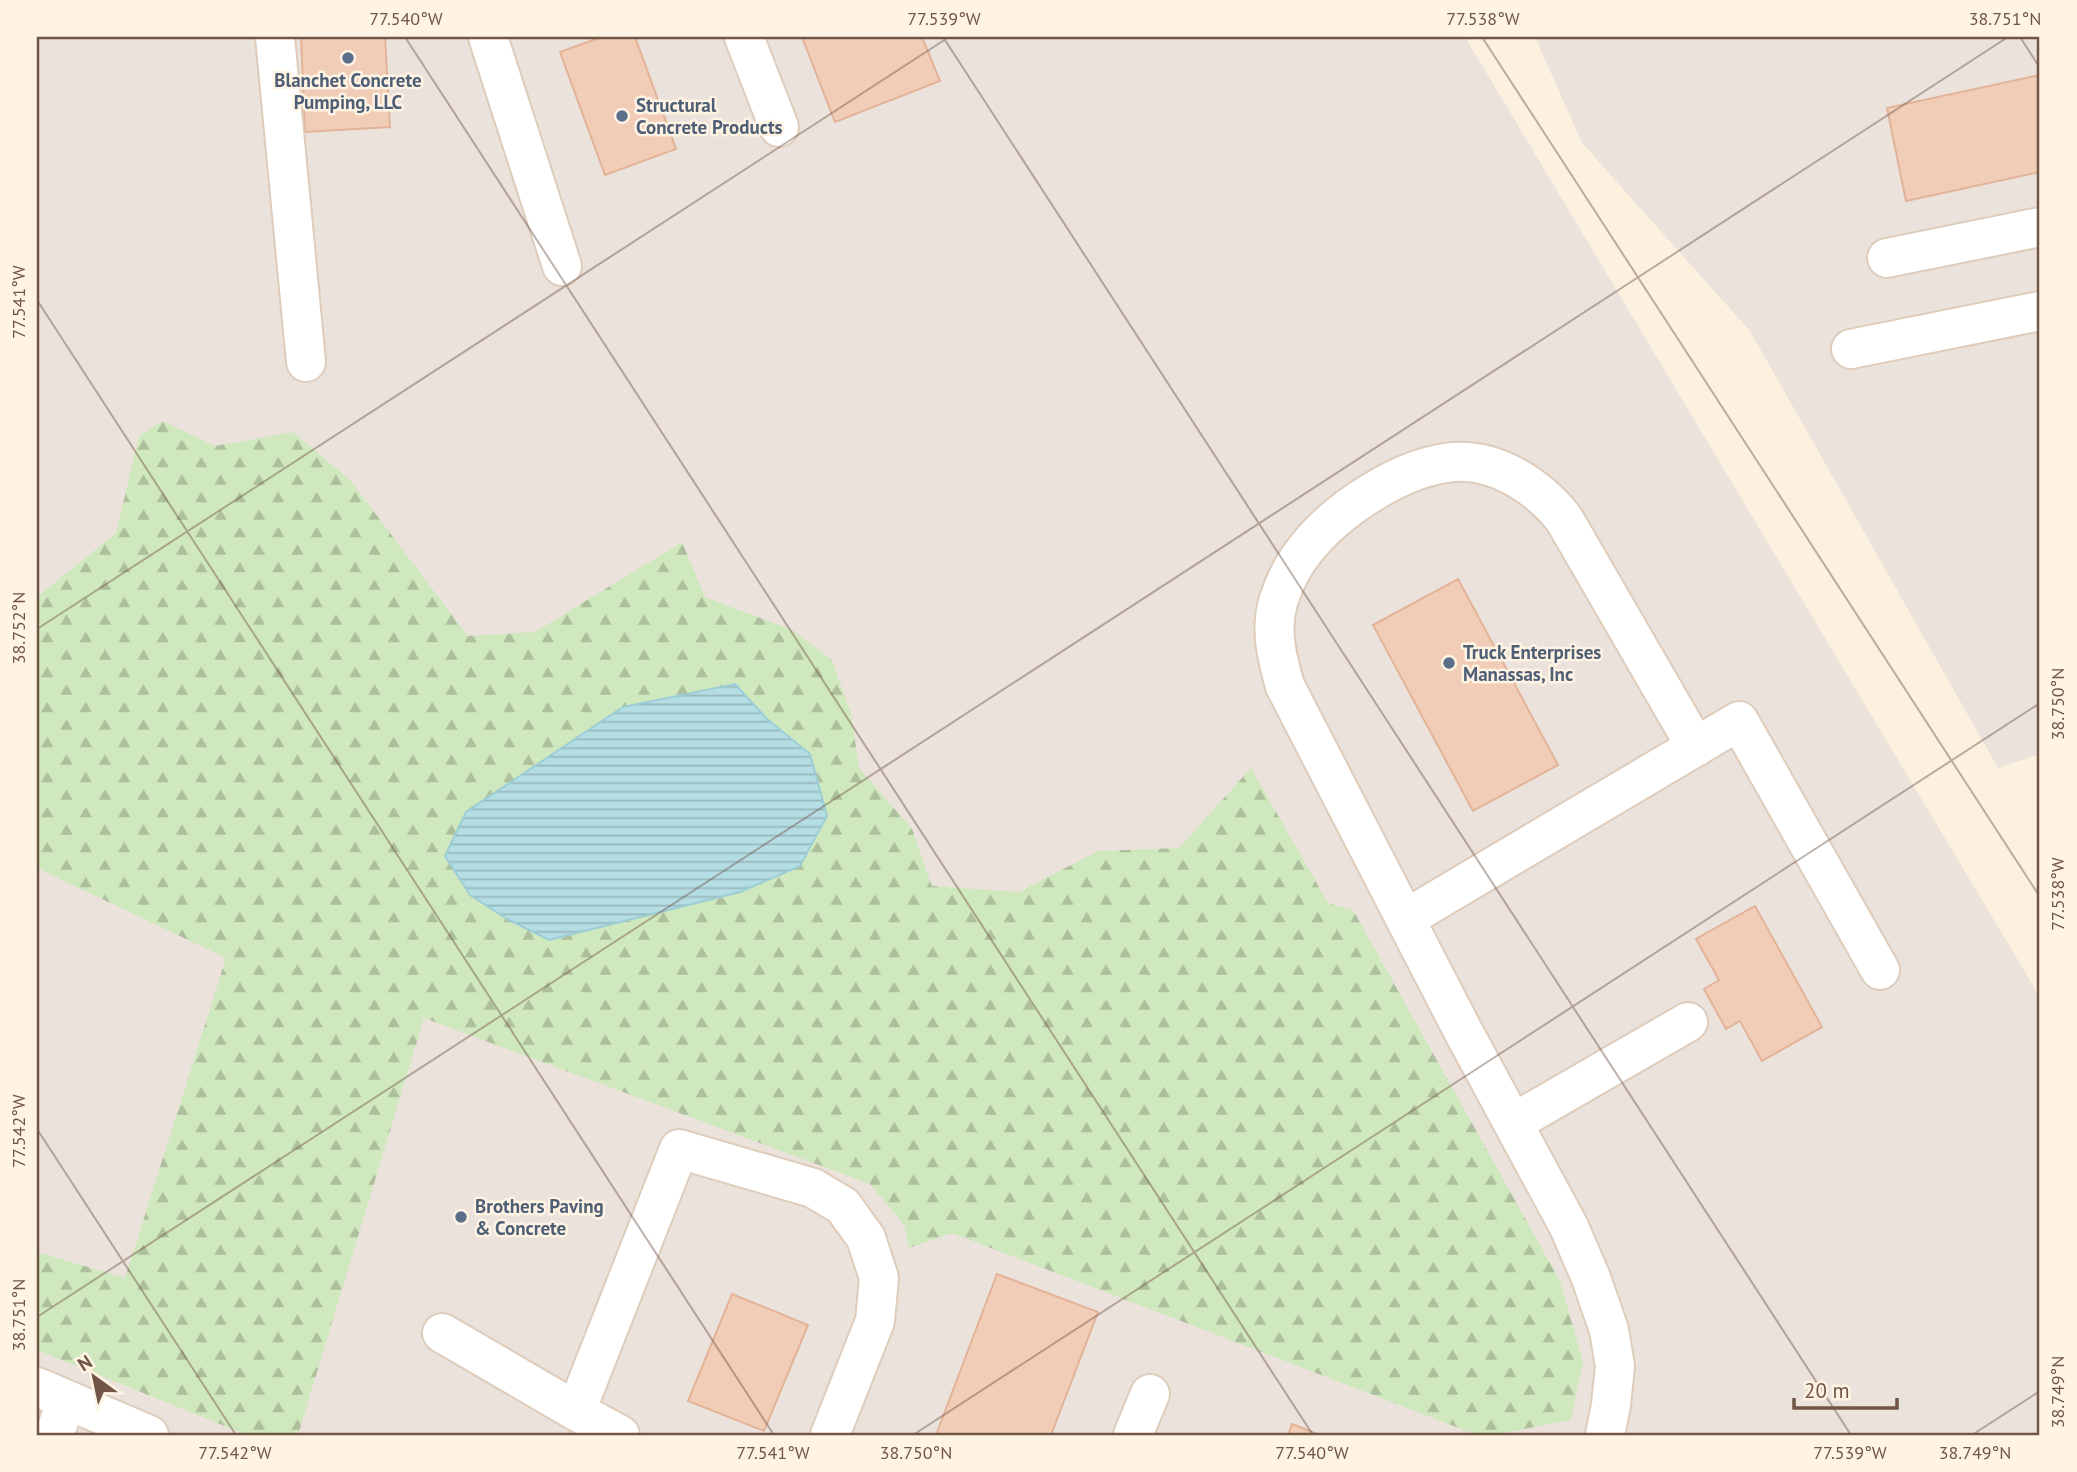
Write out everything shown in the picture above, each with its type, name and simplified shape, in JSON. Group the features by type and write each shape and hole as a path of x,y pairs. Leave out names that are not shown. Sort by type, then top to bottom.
{"street":[{"path":"275,37 306,362"},
{"path":"488,37 562,266"},
{"path":"744,37 779,127"},
{"path":"1887,258 2040,227"},
{"path":"1851,349 2040,311"},
{"path":"1605,1435 1615,1366 1609,1330 1591,1278 1569,1227 1285,686 1274,645 1277,604 1289,575 1304,550 1359,501 1408,475 1434,466 1455,462 1494,468 1538,491 1564,519 1696,747"},
{"path":"1405,919 1739,722 1880,970"},
{"path":"1513,1123 1688,1022"},
{"path":"576,1412 679,1149 813,1188 843,1206 866,1238 879,1278 875,1321 830,1435"},
{"path":"442,1333 620,1435"},
{"path":"54,1435 52,1394 149,1435"},
{"path":"1133,1435 1150,1394"}],"shaded area":[{"path":"37,37 1465,37 2040,997 2040,1435 37,1435"},
{"path":"1535,37 2040,37 2040,754 1998,768 1750,331 1582,143"}],"green space":[{"path":"162,421 215,446 293,432 350,480 468,636 535,632 682,542 705,597 792,630 832,660 851,714 859,768 912,829 932,886 1019,892 1098,851 1179,848 1251,768 1328,903 1353,910 1560,1281 1583,1362 1571,1420 1493,1435 1477,1435 952,1233 909,1248 904,1225 870,1184 424,1018 298,1435 247,1435 37,1350 37,1252 125,1278 226,958 37,868 37,597 116,533 139,436"}],"water":[{"path":"735,684 767,719 810,754 827,816 800,866 740,892 549,940 509,920 470,895 445,856 466,812 623,707"}],"building":[{"path":"301,37 385,37 390,127 305,132"},
{"path":"601,37 635,37 676,149 605,175 560,52"},
{"path":"802,37 922,37 940,81 835,122"},
{"path":"2040,75 2040,172 1906,201 1887,108"},
{"path":"1458,579 1558,765 1473,811 1373,625"},
{"path":"1755,906 1822,1027 1762,1061 1740,1021 1726,1029 1704,989 1719,980 1696,939"},
{"path":"997,1274 1098,1312 1051,1435 936,1435"},
{"path":"732,1294 808,1325 764,1431 688,1401"},
{"path":"1292,1424 1320,1435 1288,1435"}],"place":[{"name":"Blanchet Concrete Pumping, LLC","path":"348,58"},
{"name":"Structural Concrete Products","path":"622,116"},
{"name":"Truck Enterprises Manassas, Inc","path":"1449,663"},
{"name":"Brothers Paving & Concrete","path":"461,1217"}]}
